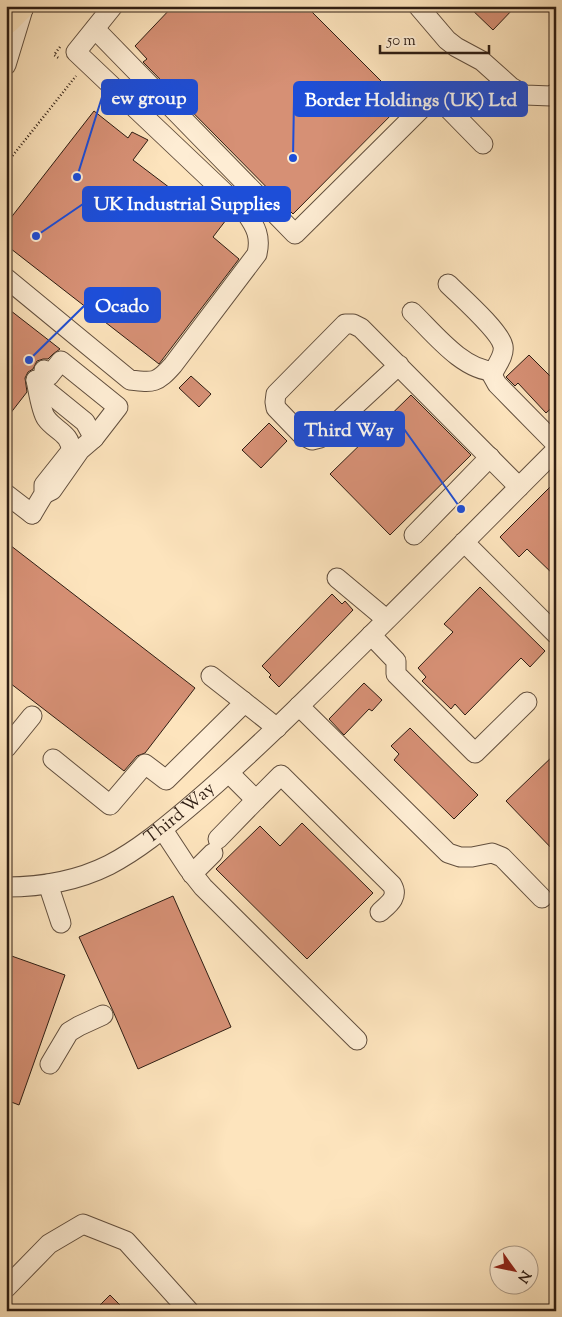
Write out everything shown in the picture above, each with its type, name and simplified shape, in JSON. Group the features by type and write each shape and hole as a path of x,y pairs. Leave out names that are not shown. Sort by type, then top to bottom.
{"highway":[{"path":"6,20 20,6"}],"street":[{"path":"6,65 24,6"},
{"path":"6,278 130,380 148,382 162,378 257,254 259,243 256,227 246,213 69,52 95,29 113,6"},
{"path":"418,6 446,40 456,48 482,61 512,87 525,95 551,96 556,93"},
{"path":"95,29 295,234 436,95 483,144"},
{"path":"448,284 497,334 503,347 501,358 495,366 492,376 556,444"},
{"path":"412,312 451,350 473,366 484,371 494,371"},
{"path":"399,365 320,438 312,440 302,434 276,408 276,394 345,324 353,324 361,328 399,365 519,487"},
{"path":"32,514 44,494 44,485 71,451 68,437 45,418 44,380 53,382 100,430"},
{"path":"44,494 52,490 80,450 100,430"},
{"path":"32,514 46,508 87,455 100,430"},
{"name":"Third Way","path":"6,887 48,884 70,879 109,864 162,830 229,773 277,728 556,450"},
{"path":"414,535 490,456"},
{"path":"6,494 32,514"},
{"path":"464,542 556,634"},
{"path":"337,578 386,619"},
{"path":"371,635 396,661 396,674 475,754 527,702"},
{"path":"211,676 277,728"},
{"path":"53,759 110,805 145,764 166,780 238,709 243,701"},
{"path":"299,706 448,853 466,857 492,853 502,857 542,898"},
{"path":"6,748 32,716"},
{"path":"229,773 256,800"},
{"path":"192,874 256,800 281,775 392,885 395,891 394,896 380,912"},
{"path":"162,830 203,887 357,1040"},
{"path":"48,884 61,923"},
{"path":"50,1064 69,1032 103,1015"},
{"path":"6,1288 49,1244 83,1224 126,1241 189,1311"}],"path":[{"path":"69,52 54,54 69,52"},
{"path":"6,164 78,73"}],"building":[{"path":"173,6 306,6 403,103 293,214 143,62 147,59 135,46"},
{"path":"468,6 516,6 493,30"},
{"path":"94,111 128,138 132,132 148,140 133,160 207,216 213,208 221,214 221,217 226,220 213,237 239,259 159,364 6,245 6,224"},
{"path":"6,307 60,349 48,359 37,361 33,369 28,372 25,378 27,392 6,419"},
{"path":"529,355 556,382 556,404 546,413 518,383 515,386 506,377"},
{"path":"191,376 211,394 199,407 179,388"},
{"path":"411,395 471,455 390,535 330,474"},
{"path":"269,423 287,441 261,468 242,450"},
{"path":"556,481 556,577 527,549 519,557 500,537"},
{"path":"6,542 195,688 145,753 137,756 124,771 6,680"},
{"path":"480,587 545,651 530,667 521,658 465,715 455,704 451,709 422,681 426,677 418,668 453,632 444,624"},
{"path":"332,594 342,604 345,601 353,610 279,687 262,666"},
{"path":"364,683 382,700 372,711 369,709 344,735 329,719"},
{"path":"410,728 478,795 454,819 394,760 399,754 391,746"},
{"path":"556,753 556,853 506,801"},
{"path":"302,823 373,893 307,959 216,869 260,826 280,846"},
{"path":"173,896 231,1027 138,1069 79,937"},
{"path":"6,954 65,975 19,1105 6,1100"},
{"path":"110,1295 126,1311 94,1311"}],"place":[{"name":"Border Holdings (UK) Ltd","path":"293,158"},
{"name":"ew group","path":"77,177"},
{"name":"UK Industrial Supplies","path":"36,236"},
{"name":"Ocado","path":"29,360"},
{"name":"Third Way","path":"461,509"}]}
